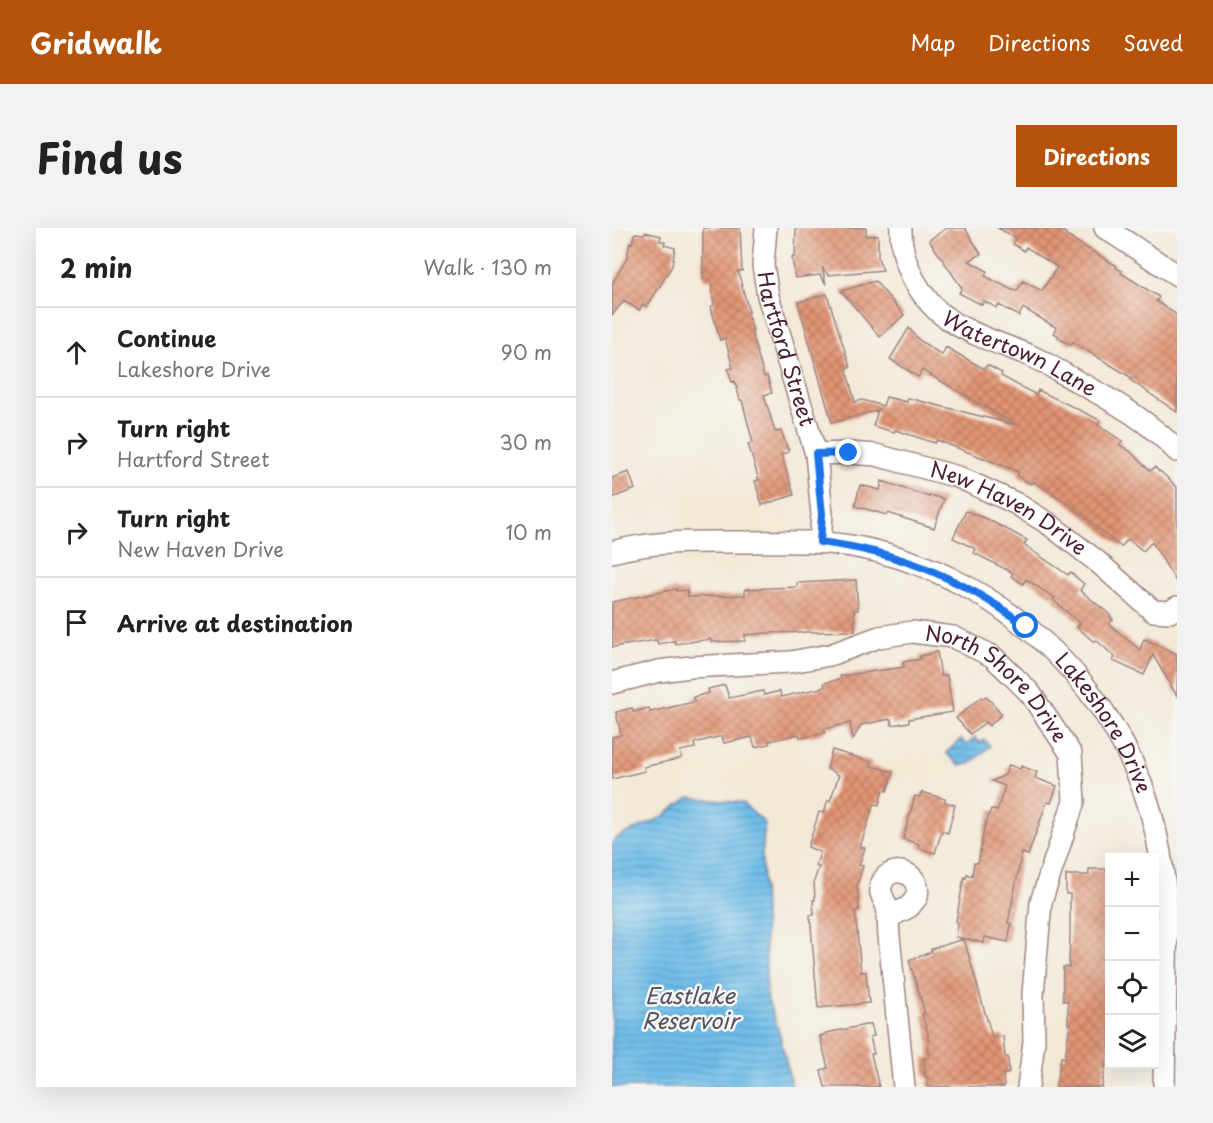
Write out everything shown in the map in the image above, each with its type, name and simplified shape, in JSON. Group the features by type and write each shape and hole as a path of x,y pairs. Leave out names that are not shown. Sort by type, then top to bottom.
{"street":[{"name":"Hartford Street","path":"766,228 763,265 768,296 816,454 822,514 820,542"},
{"name":"Watertown Lane","path":"901,228 902,246 910,275 930,302 950,321 1033,357 1123,406 1142,419 1177,451"},
{"path":"1105,228 1177,275"},
{"name":"New Haven Drive","path":"816,454 876,455 958,477 1015,503 1049,524 1099,563 1153,611 1170,612 1177,607"},
{"name":"Lakeshore Drive","path":"612,552 664,543 820,542 884,553 954,580 1000,607 1026,626 1072,671 1110,722 1137,775 1157,837 1172,910 1164,1087"},
{"name":"North Shore Drive","path":"612,684 659,671 690,667 790,662 830,655 879,637 912,632 953,637 992,656 1013,676 1030,693 1071,754 1074,801 1041,902 1033,994 1034,1042 1028,1087"},
{"path":"887,918 904,1087"}],"water":[{"path":"975,737 980,743 984,740 990,746 970,764 959,765 946,753 961,739 966,745"},
{"name":"Eastlake Reservoir","path":"689,797 742,803 765,823 762,856 767,998 779,1032 792,1087 612,1087 612,842 620,836 661,818"}],"building":[{"path":"703,228 740,228 742,271 738,271 749,312 747,313 753,331 751,331 764,377 767,376 772,393 764,395 775,432 781,431 789,452 781,454 794,495 762,505 755,481 759,480 748,444 753,443 742,400 740,400 735,381 732,382 728,369 733,368 725,338 720,340 711,307 714,305 711,279 703,279"},
{"path":"796,228 866,228 866,236 878,235 878,258 883,270 828,275 822,267 826,284 820,275 795,278 792,257 795,257"},
{"path":"947,228 965,228 981,254 969,261 987,271 985,276 1012,290 1017,291 1023,281 1042,291 1057,267 1026,247 1024,251 1013,244 1016,238 998,228 1057,228 1117,266 1116,268 1122,271 1121,273 1159,297 1156,301 1177,315 1177,412 1130,380 1132,378 1073,342 1071,345 1058,338 1059,336 1054,333 1057,328 1023,308 1019,316 999,305 997,308 984,301 982,305 959,293 962,288 929,240"},
{"path":"645,232 661,236 660,241 665,242 664,245 675,248 672,266 647,307 643,304 639,310 624,301 612,315 612,284 627,258 630,242 632,243 635,233 644,234"},
{"path":"875,281 904,315 880,337 841,291"},
{"path":"827,294 850,367 846,369 855,402 862,400 883,406 886,397 907,402 908,398 1016,425 922,370 918,377 890,359 909,328 919,340 942,355 946,347 984,369 987,365 1002,373 1001,376 1036,395 1038,390 1100,420 1098,425 1122,441 1120,445 1130,451 1150,471 1155,467 1177,487 1177,583 1152,542 1143,551 1128,539 1121,547 1065,501 1033,481 1031,484 1017,476 1019,472 937,440 935,443 895,430 894,432 873,426 878,410 832,423 798,302"},
{"path":"629,472 635,489 612,498 612,478"},
{"path":"882,481 929,497 929,495 944,499 934,528 888,513 887,515 855,506 860,485 880,490"},
{"path":"966,511 1027,540 1024,545 1068,575 1070,572 1084,584 1080,590 1109,614 1113,620 1109,624 1140,650 1144,639 1177,654 1177,696 1153,655 1144,675 1113,661 1115,657 1077,627 1080,623 1053,600 1055,598 1026,579 1023,584 1011,576 1013,573 974,553 976,549 953,538"},
{"path":"856,580 858,610 854,610 855,631 745,635 745,641 711,642 711,639 658,644 657,640 612,647 612,602 676,589 676,591 687,590 688,597 745,595 745,589 797,587 797,583"},
{"path":"937,652 941,676 947,675 953,712 909,719 909,722 892,725 891,719 861,725 853,739 850,723 824,729 825,733 800,738 799,734 755,747 752,737 724,743 722,736 694,743 695,748 680,751 682,758 644,767 645,771 612,779 612,737 621,735 616,712 632,708 633,712 649,708 650,712 694,702 693,697 709,693 708,689 725,685 729,698 763,691 764,695 780,691 781,697 825,687 824,683 841,679 840,676 904,667 903,662 920,659 920,656"},
{"path":"986,696 1002,714 989,726 986,722 970,734 956,718 981,697 983,699"},
{"path":"832,750 872,762 871,766 893,772 887,791 883,790 879,805 874,804 860,847 865,848 859,865 863,866 857,885 859,910 855,911 861,972 866,972 869,1003 818,1008 810,915 814,915 814,881 819,867 816,866 820,852 808,847 819,812 824,813 839,775 827,769"},
{"path":"1009,765 1020,769 1021,766 1037,772 1035,778 1057,786 1051,803 1047,802 1028,855 1022,853 1008,923 1011,924 1008,942 985,937 984,943 956,937 958,924 956,921 964,877 966,878 967,874 972,876 974,863 978,863 984,829 991,809 997,811 1005,786 992,781 1005,775"},
{"path":"922,792 945,799 945,802 955,805 948,833 942,831 935,853 918,848 919,844 903,839 915,796 920,797"},
{"path":"1089,869 1105,869 1105,1068 1102,1087 1056,1087 1061,1057 1065,1058 1070,1024 1068,1024 1068,1001 1063,1001 1063,967 1069,967 1070,932 1070,894 1066,894 1066,875 1089,875"},
{"path":"964,939 992,1037 1003,1036 1009,1073 1003,1074 1004,1087 928,1087 928,1077 925,1077 924,1058 929,1058 928,1034 922,1014 925,1013 909,960 931,952 931,949"},
{"path":"871,1024 874,1036 870,1037 874,1054 871,1054 879,1087 825,1087 821,1070 828,1068 820,1036"}],"route":[{"path":"849,453 816,454 822,514 820,542 884,553 944,575 973,590 1026,626"}]}
